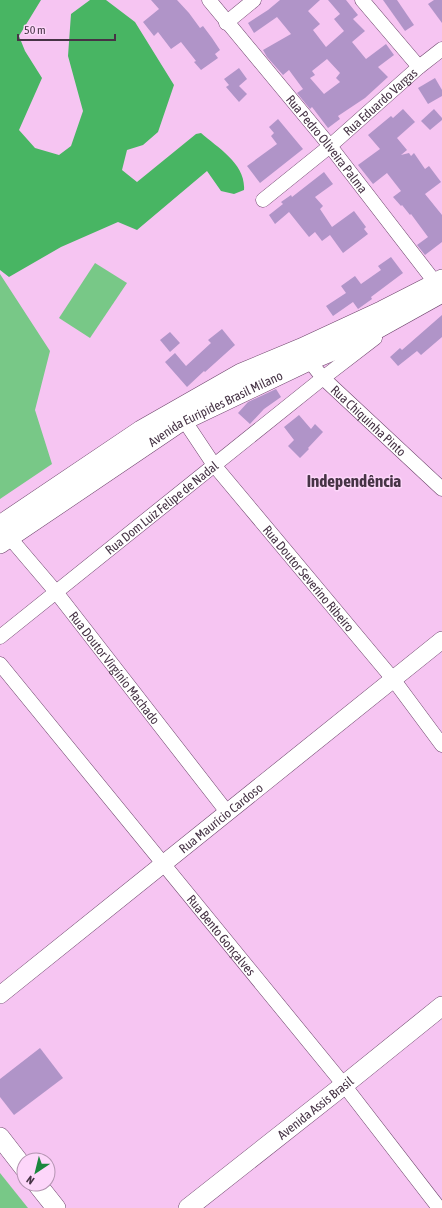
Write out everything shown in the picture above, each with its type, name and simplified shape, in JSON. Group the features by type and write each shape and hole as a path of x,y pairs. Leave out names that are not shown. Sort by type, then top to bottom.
{"main road":[{"name":"Avenida Euripides Brasil Milano","path":"3,533 181,415 305,355 415,307 440,286"},
{"name":"Avenida Euripides Brasil Milano","path":"352,334 440,286"},
{"name":"Avenida Assis Brasil","path":"188,1208 442,1006"},
{"path":"0,1137 16,1158"},
{"path":"43,1192 56,1208"}],"street":[{"name":"Rua Pedro Oliveira Palma","path":"209,0 330,146 440,286"},
{"path":"226,22 254,0"},
{"path":"362,0 419,68"},
{"name":"Rua Eduardo Vargas","path":"263,200 330,146 442,49"},
{"name":"Rua Dom Luiz Felipe de Nadal","path":"0,637 323,378 415,307"},
{"name":"Rua Dom Luiz Felipe de Nadal","path":"323,378 352,334"},
{"name":"Rua Chiquinha Pinto","path":"305,355 323,378 442,490"},
{"name":"Rua Doutor Severino Ribeiro","path":"181,415 214,465 393,679 442,745"},
{"name":"Rua Doutor Virgínio Machado","path":"3,533 56,592 227,812"},
{"name":"Rua Maurício Cardoso","path":"0,995 442,640"},
{"name":"Rua Bento Gonçalves","path":"0,664 344,1085 439,1208"}],"green space":[{"path":"0,0 41,0 19,36 25,51 42,78 19,130 35,148 59,155 71,146 83,111 68,56 71,14 90,0 106,0 135,22 174,85 158,132 143,145 127,150 122,170 137,182 196,134 201,133 230,157 236,164 241,172 244,190 234,194 221,191 207,171 137,230 118,222 61,247 9,277 0,270"},
{"path":"95,263 127,283 90,338 59,318"},
{"path":"0,274 50,351 35,410 52,464 0,499"},
{"path":"0,1173 28,1208 0,1208"}],"building":[{"path":"151,0 177,0 200,28 203,26 212,38 220,50 215,54 218,58 201,70 181,42 171,49 158,32 154,36 143,22 159,9"},
{"path":"280,0 320,0 308,11 320,24 313,30 326,47 344,31 334,19 340,14 328,0 346,0 358,15 353,19 365,31 352,42 366,59 386,44 394,55 378,67 388,77 365,98 338,116 340,119 328,128 312,107 310,109 297,93 303,89 289,70 283,75 267,57 263,50 291,34 277,17 254,33 248,23","holes":["327,59 340,73 336,78 340,82 324,94 310,78 315,75 312,71"]},
{"path":"383,0 397,0 414,25 405,31"},
{"path":"434,0 442,0 442,23 428,4"},
{"path":"239,68 247,79 239,86 247,94 239,102 226,87 229,85 224,79"},
{"path":"435,78 442,90 442,96 428,104 418,88"},
{"path":"403,109 415,122 397,138 407,150 401,155 409,153 411,156 414,153 425,169 429,166 441,182 425,194 442,215 442,242 425,255 417,245 428,237 411,214 410,215 393,197 401,191 387,173 373,184 358,165 380,149 368,135 391,116 393,118"},
{"path":"434,109 442,120 430,130 421,121"},
{"path":"278,119 303,149 260,183 247,166 277,144 271,136 274,133 269,127"},
{"path":"324,172 333,184 315,197 323,206 320,209 332,227 354,211 366,227 364,229 368,234 343,253 330,235 322,241 315,232 309,237 289,212 275,224 269,215 283,204 281,202 291,195 292,197"},
{"path":"391,257 403,273 371,297 372,299 358,309 353,302 333,316 326,306 346,293 341,286 355,276 361,284 381,270 378,266"},
{"path":"442,315 442,337 421,355 417,351 398,366 390,357 400,348 402,350"},
{"path":"222,329 235,345 187,387 165,362 175,353 186,366 211,343 208,340"},
{"path":"170,332 180,343 170,352 160,340"},
{"path":"276,389 281,397 264,409 250,424 238,413 248,402"},
{"path":"299,415 311,429 315,424 323,432 300,458 288,446 294,440 284,427"},
{"path":"40,1048 63,1078 14,1115 0,1097 0,1079"}],"district":[{"name":"Independência","path":"354,481"}]}
